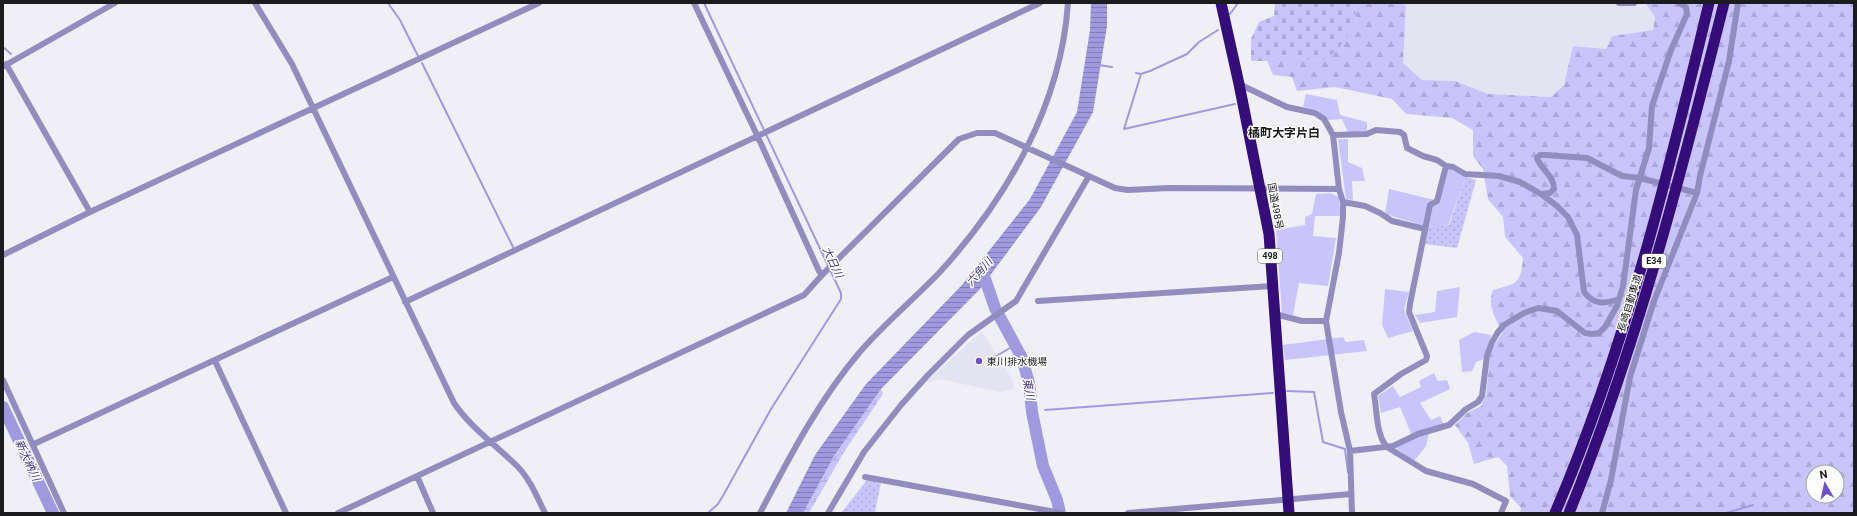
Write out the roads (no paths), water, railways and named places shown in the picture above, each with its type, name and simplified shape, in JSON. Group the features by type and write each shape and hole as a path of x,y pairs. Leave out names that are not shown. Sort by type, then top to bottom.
{"highway":[{"name":"国道498号","path":"1221,3 1261,189 1269,234 1289,513"},
{"name":"長崎自動車道","path":"1555,513 1594,412 1625,319 1656,211 1709,3"},
{"name":"長崎自動車道","path":"1569,513 1606,415 1636,322 1668,213 1724,3"}],"street":[{"path":"90,212 4,66 115,3"},
{"path":"255,3 292,64 454,404 463,416 517,466 528,479 546,513"},
{"path":"3,255 90,212 539,3"},
{"path":"694,3 822,275"},
{"path":"405,302 1040,3"},
{"path":"760,513 802,438 843,374 890,319 956,254 1000,197 1028,148 1039,122 1050,90 1064,34 1068,3"},
{"path":"1619,3 1634,3"},
{"path":"1350,451 1393,446 1418,434 1449,425 1466,409 1478,402 1482,396 1487,356 1495,337 1504,325 1524,313 1538,308 1557,311 1585,333 1599,333 1606,327 1620,299 1623,286 1636,190 1648,148 1652,106 1687,14 1686,7 1679,3"},
{"path":"1602,513 1630,377 1654,301 1697,193 1729,61 1738,3"},
{"path":"1239,84 1288,107 1315,113 1324,119 1333,135 1339,189 1343,202 1338,253 1326,321 1341,412 1350,451 1352,513"},
{"path":"1333,135 1367,134 1376,130 1400,132 1404,135 1407,148 1423,156 1437,160 1446,166 1472,175 1499,176 1520,182 1541,194 1557,206 1573,224 1580,249 1584,292 1589,298 1602,303 1620,299"},
{"path":"338,513 804,295 822,275 835,264 959,139 977,133 995,133 1115,188 1128,190 1170,188 1339,189"},
{"path":"1541,194 1550,193 1554,189 1554,183 1547,171 1539,163 1537,158 1540,155 1587,158 1596,161 1622,176 1640,178 1697,193"},
{"path":"1446,166 1437,201 1430,205 1411,296 1410,312 1427,356 1426,360 1401,374 1374,394 1379,426 1383,442 1387,447 1426,471 1473,484 1506,501 1501,513"},
{"path":"828,513 864,452 901,405 968,336 1016,301 1087,176"},
{"path":"1343,202 1365,206 1392,221 1425,229"},
{"path":"34,444 393,277"},
{"path":"1038,301 1273,286"},
{"path":"1275,314 1302,321 1326,321"},
{"path":"215,361 286,513"},
{"path":"3,380 34,444 64,513"},
{"path":"417,476 433,513"},
{"path":"866,477 1059,513"},
{"path":"1128,513 1352,494"}],"water":[{"name":"六角川","path":"1091,3 1107,3 1107,26 1093,112 1041,207 980,289 881,389 834,456 803,513 786,513 815,455 866,384 962,285 1030,199 1077,112 1090,30"}],"waterway":[{"path":"388,3 400,20 418,56"},
{"name":"大日川","path":"704,3 841,293 841,299 771,409 718,504 708,513"},
{"path":"1230,14 1238,3"},
{"path":"1136,73 1141,74 1150,71 1187,54 1199,42 1218,30"},
{"path":"3,47 11,54"},
{"path":"422,63 513,247"},
{"path":"1099,65 1112,67"},
{"path":"1141,74 1124,129 1235,104"},
{"name":"東川","path":"982,270 995,308 1022,358 1029,383 1032,412 1043,466 1057,500 1060,513"},
{"path":"993,358 1015,345"},
{"path":"1287,391 1314,392 1323,442 1345,449 1348,472"},
{"path":"1045,410 1273,393"},
{"name":"新大納川","path":"3,407 53,513"},
{"path":"1726,513 1753,505"}],"place":[{"name":"東川排水機場","path":"979,361"}],"district":[{"name":"橘町大字片白","path":"1284,133"}]}
